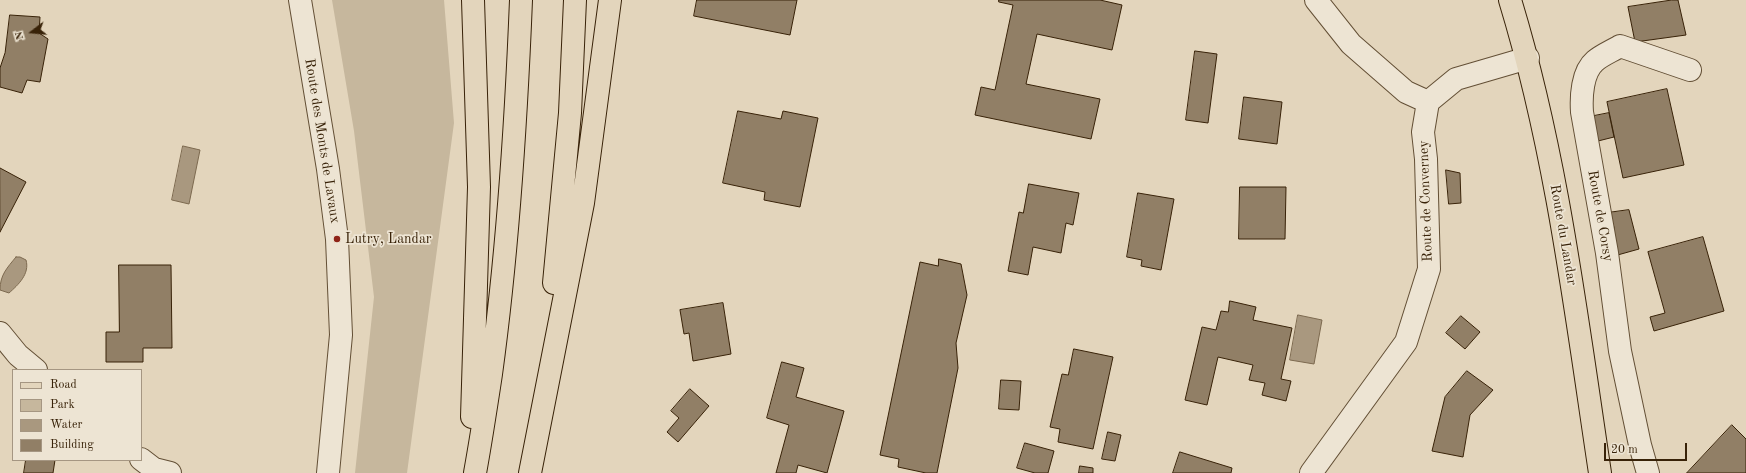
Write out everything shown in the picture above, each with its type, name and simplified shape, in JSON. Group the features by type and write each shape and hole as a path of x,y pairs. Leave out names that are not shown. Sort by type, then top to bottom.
{"main road":[{"path":"470,473 479,187 473,0"},
{"path":"475,473 491,373 508,216 518,74 521,0"},
{"path":"530,473 548,340 560,232 570,113 575,0"},
{"path":"530,473 583,203 610,0"},
{"name":"Route du Landar","path":"1510,0 1528,58 1547,145 1567,252 1600,473"}],"street":[{"name":"Route des Monts de Lavaux","path":"300,0 328,169 337,239 341,335 328,473"},
{"path":"1316,0 1352,44 1406,92 1428,102 1456,79 1528,58"},
{"name":"Route de Corsy","path":"1648,473 1640,445 1620,351 1607,253 1582,112 1581,97 1584,81 1594,62 1620,46 1690,70"},
{"name":"Route de Converney","path":"1311,473 1406,342 1414,319 1429,269 1424,132 1428,102"},
{"path":"0,333 18,355 35,369"},
{"path":"142,460 154,469 170,473"}],"green space":[{"path":"332,0 444,0 454,123 407,473 355,473 374,297 354,131"}],"water":[{"path":"183,146 200,150 189,204 172,200"},
{"path":"16,257 26,260 27,265 25,274 19,283 9,293 0,290 1,280 7,268"},
{"path":"1298,315 1322,320 1314,364 1290,360"}],"building":[{"path":"697,0 797,0 790,35 694,16"},
{"path":"999,0 1100,0 1122,5 1112,50 1037,34 1026,84 1100,99 1091,139 975,115 981,87 995,90 1013,5 999,2"},
{"path":"1678,0 1686,35 1635,42 1628,7"},
{"path":"10,15 40,17 39,33 48,39 40,82 27,80 22,93 0,87 0,68 5,53"},
{"path":"1195,51 1217,54 1208,123 1186,120"},
{"path":"1667,89 1684,165 1623,178 1607,102"},
{"path":"1244,97 1282,102 1277,144 1239,139"},
{"path":"738,111 781,119 783,111 818,118 800,207 764,200 765,192 723,183"},
{"path":"1609,113 1614,137 1594,142 1589,117"},
{"path":"0,168 26,182 0,232"},
{"path":"1446,170 1460,173 1461,203 1449,204"},
{"path":"1029,184 1079,193 1073,225 1066,223 1061,253 1033,247 1028,275 1008,271 1019,212 1023,213"},
{"path":"1240,187 1286,187 1285,239 1239,239"},
{"path":"1138,193 1174,199 1161,270 1141,266 1142,260 1127,257"},
{"path":"1629,210 1639,249 1614,256 1614,227 1607,213"},
{"path":"1703,237 1724,311 1654,331 1650,317 1665,313 1648,252"},
{"path":"939,259 961,264 967,295 956,343 958,368 937,473 926,473 898,467 899,459 880,455 920,262 938,266"},
{"path":"119,265 171,265 172,348 143,348 143,362 106,362 106,332 119,332"},
{"path":"1230,301 1256,307 1253,320 1292,328 1281,379 1291,381 1286,401 1262,395 1265,383 1249,380 1253,365 1218,357 1207,405 1185,400 1202,327 1216,330 1221,311 1228,312"},
{"path":"723,303 731,354 693,361 689,333 684,334 680,310"},
{"path":"1461,316 1480,332 1465,349 1446,333"},
{"path":"1074,349 1113,357 1093,449 1058,442 1060,429 1050,427 1062,374 1068,375"},
{"path":"782,362 804,368 796,397 844,411 827,473 798,465 796,473 776,473 789,425 767,418"},
{"path":"1467,371 1493,390 1470,415 1463,457 1432,451 1445,397"},
{"path":"1001,380 1021,381 1019,410 999,409"},
{"path":"690,389 709,406 678,442 667,432 679,418 671,411"},
{"path":"1732,425 1746,439 1746,473 1687,473"},
{"path":"1108,432 1121,435 1115,461 1102,459"},
{"path":"1025,443 1054,451 1048,473 1035,473 1017,468"},
{"path":"1180,452 1232,468 1231,473 1173,473"},
{"path":"26,461 55,461 53,473 24,473"},
{"path":"1080,466 1093,468 1093,473 1079,473"}],"place":[{"name":"Lutry, Landar","path":"337,239"}]}
